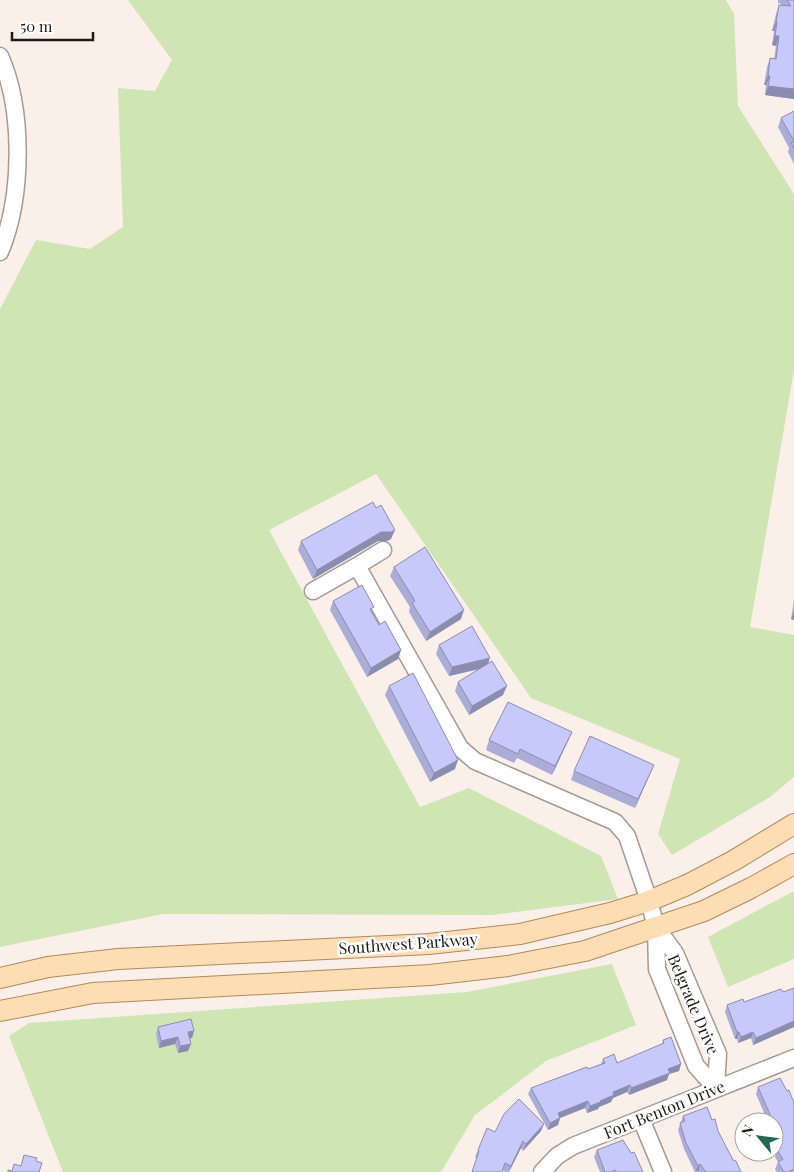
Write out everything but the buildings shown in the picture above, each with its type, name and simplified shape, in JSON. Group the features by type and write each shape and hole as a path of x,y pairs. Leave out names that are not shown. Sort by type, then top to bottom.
{"main road":[{"name":"Southwest Parkway","path":"0,978 48,967 118,959 429,944 520,934 610,913 687,885 733,861 794,824"},
{"name":"Southwest Parkway","path":"0,1010 93,992 430,975 508,966 585,951 704,911 794,864"}],"street":[{"path":"0,56 8,74 17,132 15,198 0,252"},
{"path":"313,592 383,550"},
{"name":"Belgrade Drive","path":"358,566 460,748 475,761 615,822 626,836 649,900 656,927 657,969 696,1066 716,1088"},
{"name":"Belgrade Drive","path":"656,927 674,953 718,1054 716,1088"},
{"name":"Fort Benton Drive","path":"542,1172 558,1156 573,1146 794,1058"},
{"path":"641,1119 663,1172"}],"green space":[{"path":"128,0 726,0 734,14 738,106 794,194 794,370 750,627 794,635 794,777 770,797 672,855 658,834 680,759 531,698 376,474 269,530 420,807 469,788 601,856 618,899 492,915 163,914 0,947 0,309 36,240 90,249 123,227 118,88 155,91 172,60"},
{"path":"794,891 794,959 728,987 708,937"},
{"path":"612,964 636,1025 546,1061 475,1115 441,1172 63,1172 9,1036 29,1023 467,992"}]}
